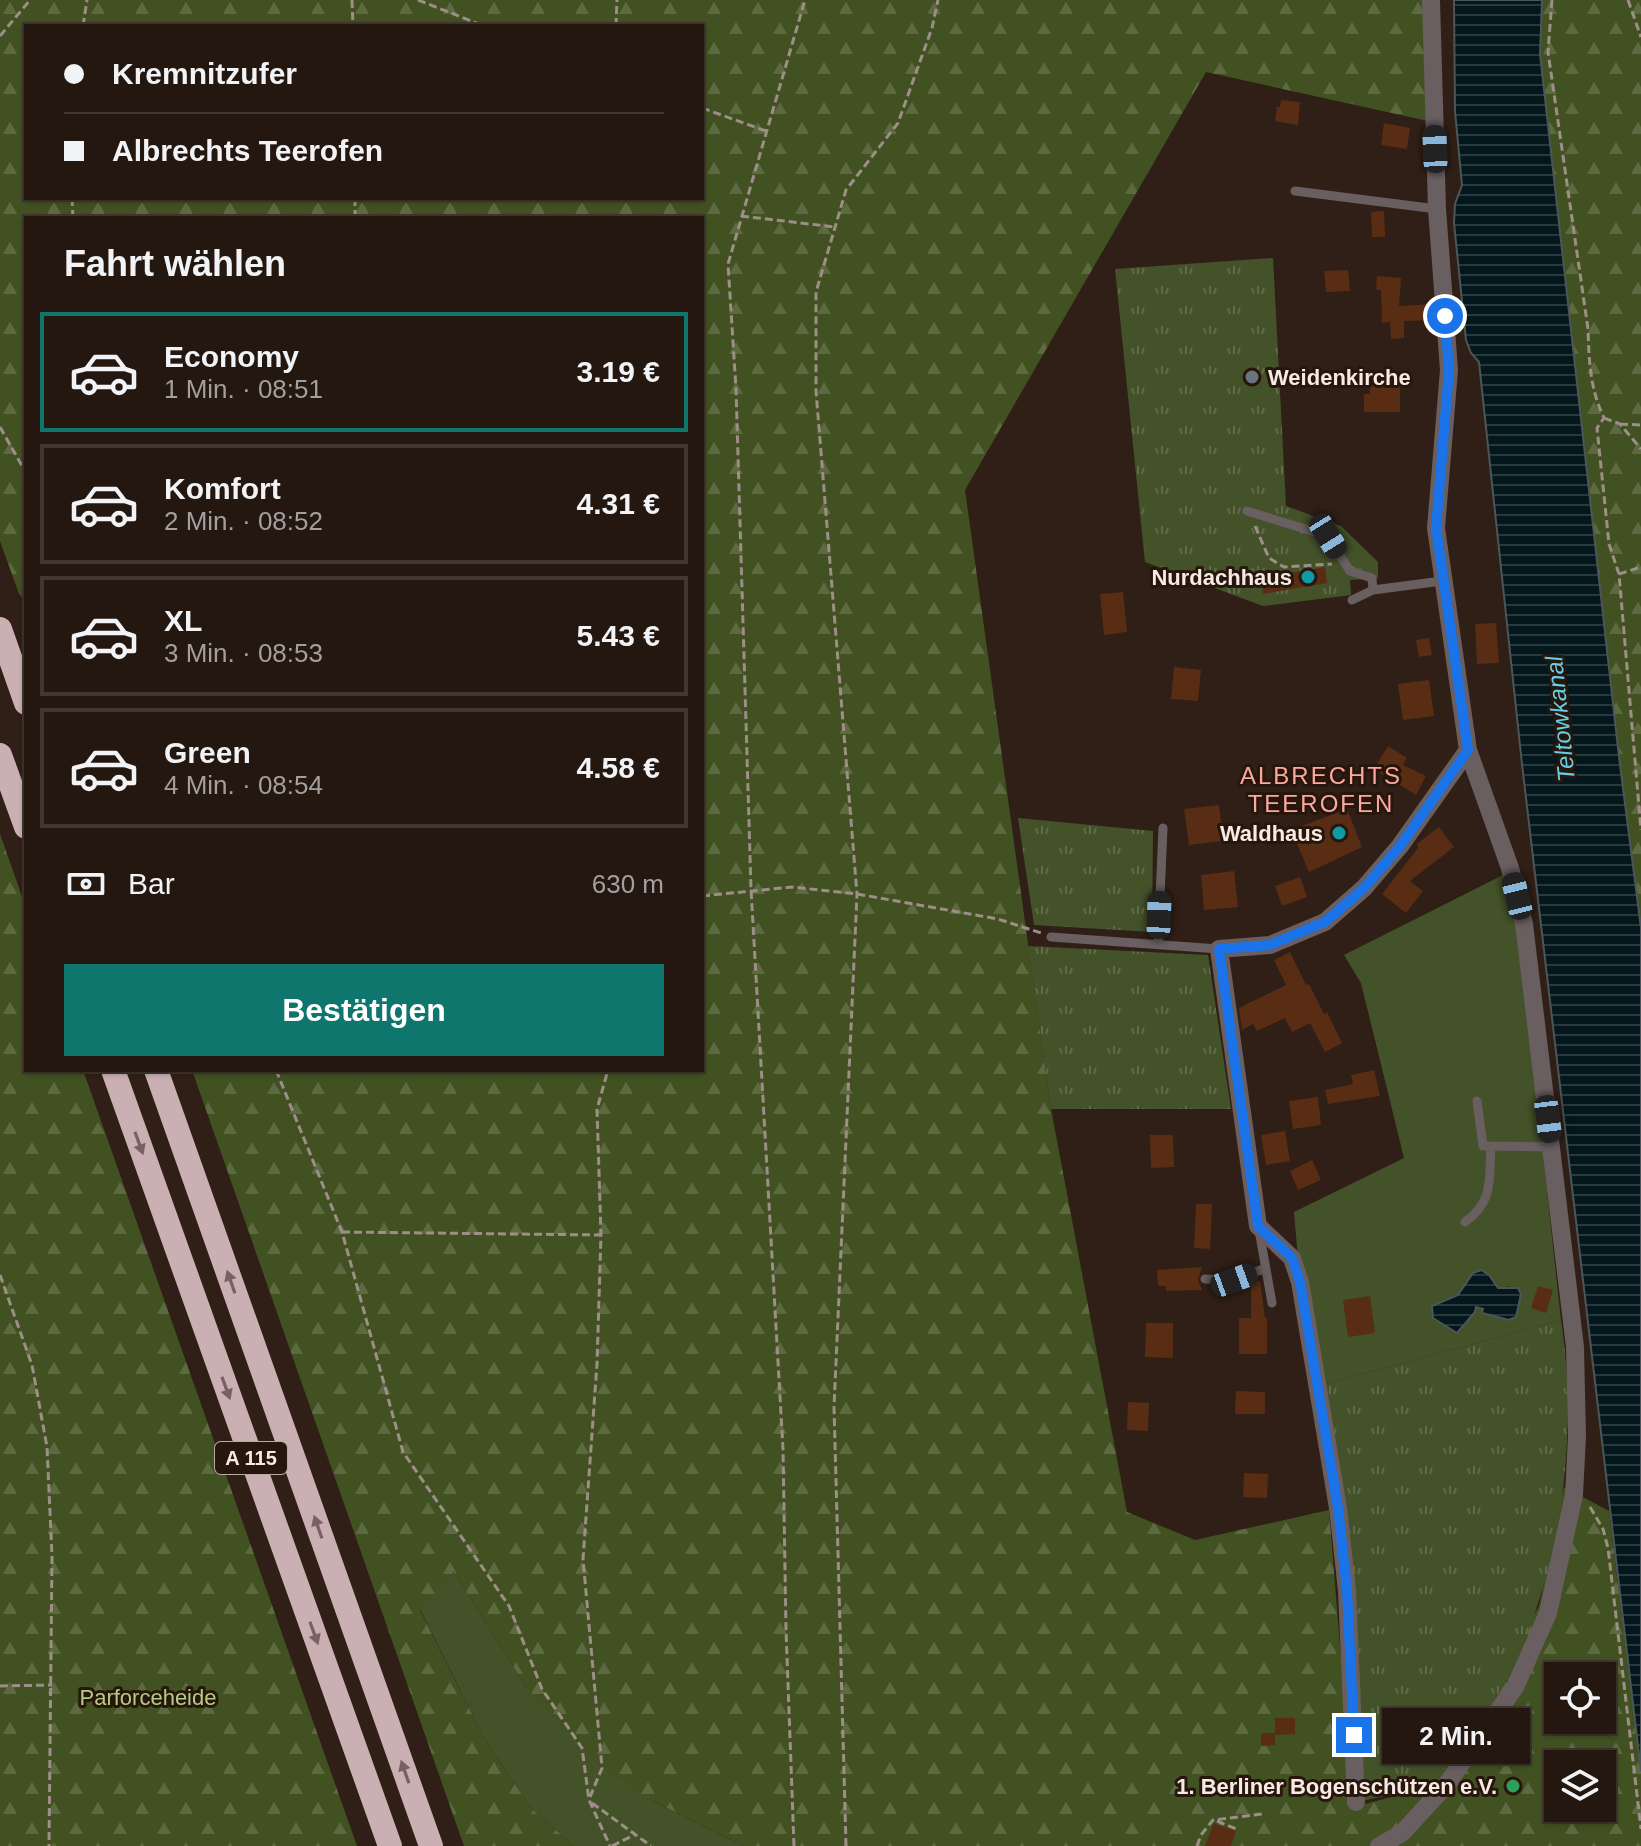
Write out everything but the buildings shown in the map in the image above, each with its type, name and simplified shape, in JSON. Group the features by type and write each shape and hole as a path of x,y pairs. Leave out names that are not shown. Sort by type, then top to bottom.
{"highway":[{"path":"0,629 24,697"},
{"path":"0,755 24,821"},
{"name":"A 115","path":"114,1072 390,1846"},
{"name":"A 115","path":"157,1072 431,1846"}],"street":[{"path":"1379,1846 1402,1833 1447,1784 1515,1687 1548,1613 1574,1495 1577,1436 1575,1347 1524,924 1510,868 1468,750 1436,528 1449,370 1437,209 1431,0"},
{"path":"1356,1802 1347,1590 1338,1508 1300,1282 1292,1258 1258,1226 1213,952 1270,945 1325,922 1364,888 1400,846 1468,750"}],"lane":[{"path":"1295,191 1437,209"},
{"path":"1247,511 1328,536 1350,571 1372,578 1373,590"},
{"path":"1352,600 1373,590 1442,581"},
{"path":"1158,944 1163,828"},
{"path":"1051,937 1158,944 1213,952"},
{"path":"1477,1101 1483,1146 1552,1147"},
{"path":"1465,1222 1479,1212 1487,1197 1491,1146"},
{"path":"1258,1226 1272,1303"},
{"path":"1205,1279 1234,1280 1266,1268"}],"path":[{"path":"0,36 30,0"},
{"path":"83,24 87,0"},
{"path":"352,0 353,24"},
{"path":"418,0 479,24"},
{"path":"616,24 617,0"},
{"path":"794,1846 783,1449 751,889 736,389 728,264 805,0"},
{"path":"846,1846 834,1407 857,894 816,391 816,292 846,190 898,123 932,28 938,0"},
{"path":"1552,0 1548,52 1586,313 1590,373 1604,418 1620,424 1641,425"},
{"path":"1628,0 1641,37"},
{"path":"704,109 766,131"},
{"path":"741,216 835,227"},
{"path":"1604,418 1597,428 1609,544 1619,574 1641,830"},
{"path":"1620,424 1641,449"},
{"path":"0,427 24,469"},
{"path":"1247,511 1269,558 1284,567 1329,563 1350,571"},
{"path":"1619,574 1641,567"},
{"path":"704,896 792,887 857,894 998,919 1051,937"},
{"path":"277,1072 342,1232 403,1452 509,1606 542,1689 582,1748 589,1800 611,1846 635,1834"},
{"path":"589,1800 602,1768 583,1559 597,1364 601,1235 597,1109 607,1072"},
{"path":"342,1232 601,1235"},
{"path":"0,1275 32,1365 47,1447 52,1556 49,1846"},
{"path":"1574,1495 1594,1510 1608,1548 1641,1829"},
{"path":"0,1686 52,1685"},
{"path":"589,1800 651,1846"},
{"path":"1197,1846 1213,1820 1262,1814"},
{"path":"1213,1820 1239,1830"}],"green space":[{"path":"0,0 1426,0 1428,121 1206,72 965,490 1051,1109 1127,1512 1195,1540 1329,1510 1353,1807 1431,1787 1539,1606 1564,1487 1609,1511 1641,1771 1641,1846 743,1846 653,1801 596,1764 526,1687 454,1572 420,1610 484,1738 531,1808 574,1846 464,1846 193,1072 704,1072 704,216 24,216 24,600 19,594 0,541"},
{"path":"1542,0 1641,0 1641,928 1540,54"},
{"path":"1273,258 1286,506 1341,526 1378,562 1378,578 1350,580 1351,595 1263,606 1145,562 1115,269"},
{"path":"1018,818 1153,831 1152,932 1034,925"},
{"name":"Parforceheide","path":"0,834 24,902 24,1072 84,1072 357,1846 0,1846"},
{"path":"1505,874 1518,924 1561,1320 1318,1386 1300,1282 1294,1212 1404,1158 1361,983 1344,955","holes":["1489,1275 1498,1288 1510,1286 1482,1312 1483,1309 1476,1307 1460,1327 1443,1300 1458,1295"]},
{"path":"1028,946 1208,955 1231,1109 1051,1109"},
{"path":"1561,1320 1568,1411 1561,1506 1540,1597 1524,1641 1497,1695 1431,1787 1356,1802 1355,1764 1318,1386"},
{"path":"454,1572 526,1687 653,1801 743,1846 574,1846 531,1808 484,1738 420,1609"}],"water":[{"name":"Teltowkanal","path":"1454,0 1542,0 1540,54 1641,928 1641,1771 1522,764 1479,362 1466,340 1454,223 1455,204 1462,185 1455,111"},
{"path":"1481,1270 1498,1288 1518,1288 1521,1294 1516,1317 1509,1320 1482,1313 1483,1309 1476,1307 1457,1333 1433,1318 1432,1306 1458,1295 1473,1273"}],"place":[{"name":"Weidenkirche","path":"1252,377"},
{"name":"Nurdachhaus","path":"1308,577"},
{"name":"Waldhaus","path":"1339,833"},
{"name":"1. Berliner Bogenschützen e.V.","path":"1513,1786"}],"district":[{"name":"ALBRECHTS TEEROFEN","path":"1321,789"}],"route":[{"path":"1354,1735 1347,1590 1338,1508 1318,1386 1300,1282 1292,1258 1258,1226 1219,949 1270,945 1325,922 1364,888 1400,846 1468,750 1436,528 1449,370 1445,316"}]}
